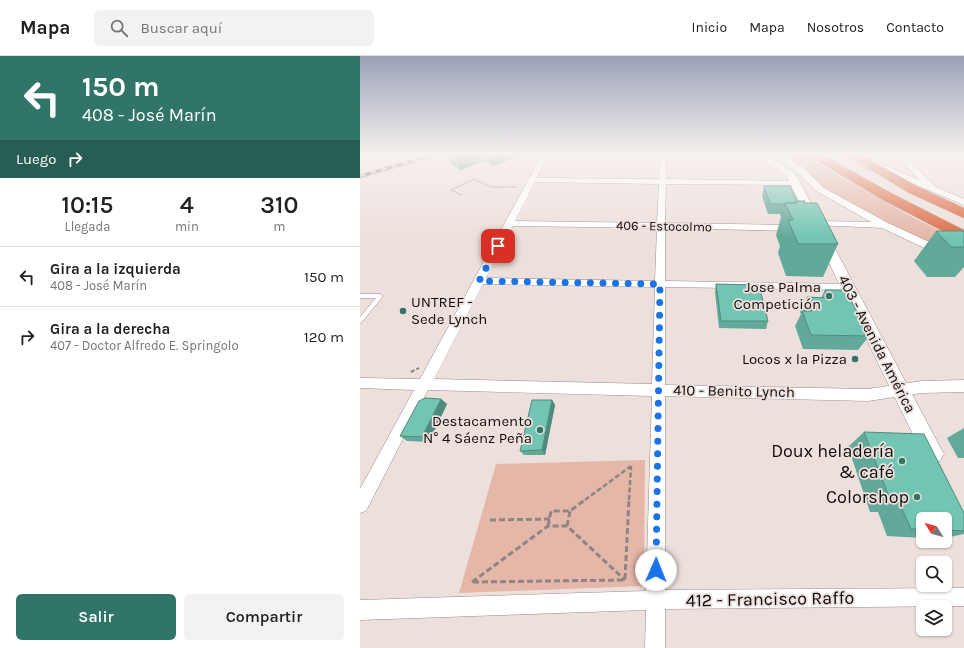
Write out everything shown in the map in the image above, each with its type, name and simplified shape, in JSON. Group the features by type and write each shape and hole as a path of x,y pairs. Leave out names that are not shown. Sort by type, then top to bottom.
{"highway":[{"path":"862,183 964,236"},
{"path":"879,183 964,225"},
{"path":"901,183 964,214"}],"main road":[{"name":"403 - Avenida América","path":"795,183 812,227 848,287 943,474"}],"street":[{"path":"360,505 530,184 621,183"},
{"path":"655,648 658,389 663,183"},
{"path":"684,183 797,186 821,190"},
{"path":"814,183 821,190 884,224 964,264"},
{"path":"919,183 962,201"},
{"path":"926,183 932,188"},
{"name":"406 - Estocolmo","path":"510,223 812,227 884,224"},
{"path":"916,240 964,260"},
{"path":"479,281 848,287"},
{"name":"410 - Benito Lynch","path":"360,383 868,395 922,387 964,386"},
{"name":"412 - Francisco Raffo","path":"360,610 656,600 964,597"}],"lane":[{"path":"360,296 380,296 360,321"}],"path":[{"path":"462,195 451,190 468,183"},
{"path":"480,183 491,187 530,184"},
{"path":"407,374 418,368 422,361"},
{"path":"548,526 551,511 570,511 630,466 625,580"},
{"path":"567,526 570,511"},
{"path":"490,520 550,519"},
{"path":"548,526 567,526 625,580 472,582 548,526"}],"shaded area":[{"path":"814,183 851,183 912,217 964,243 922,242 827,193"},
{"path":"892,183 900,183 964,217 964,219"},
{"path":"645,460 644,586 459,593 496,464"}],"building":[{"path":"764,186 790,186 797,201 796,203 785,203 784,207 783,204 770,204"},
{"path":"796,201 805,201 804,203 817,203 838,244 798,244 788,220 793,220 785,203 797,203"},
{"path":"936,231 964,231 964,247 951,247"},
{"path":"716,284 759,285 768,321 721,321"},
{"path":"825,290 846,290 869,336 811,335 802,311 812,311 807,297 828,298"},
{"path":"425,398 441,399 422,437 400,436 419,401"},
{"name":"Destacamento N° 4 Sáenz Peña","path":"532,400 552,400 542,450 520,451"},
{"path":"864,432 924,434 964,513 964,531 952,530 952,512 916,512 916,529 911,529 899,502 891,502"}],"place":[{"name":"Jose Palma Competición","path":"829,296"},
{"name":"UNTREF - Sede Lynch","path":"403,311"},
{"name":"Locos x la Pizza","path":"855,359"},
{"name":"Destacamento N° 4 Sáenz Peña","path":"540,430"},
{"name":"Doux heladería & café","path":"902,461"},
{"name":"Colorshop","path":"917,497"}],"route":[{"path":"498,246 479,281 660,284 656,570"}]}
